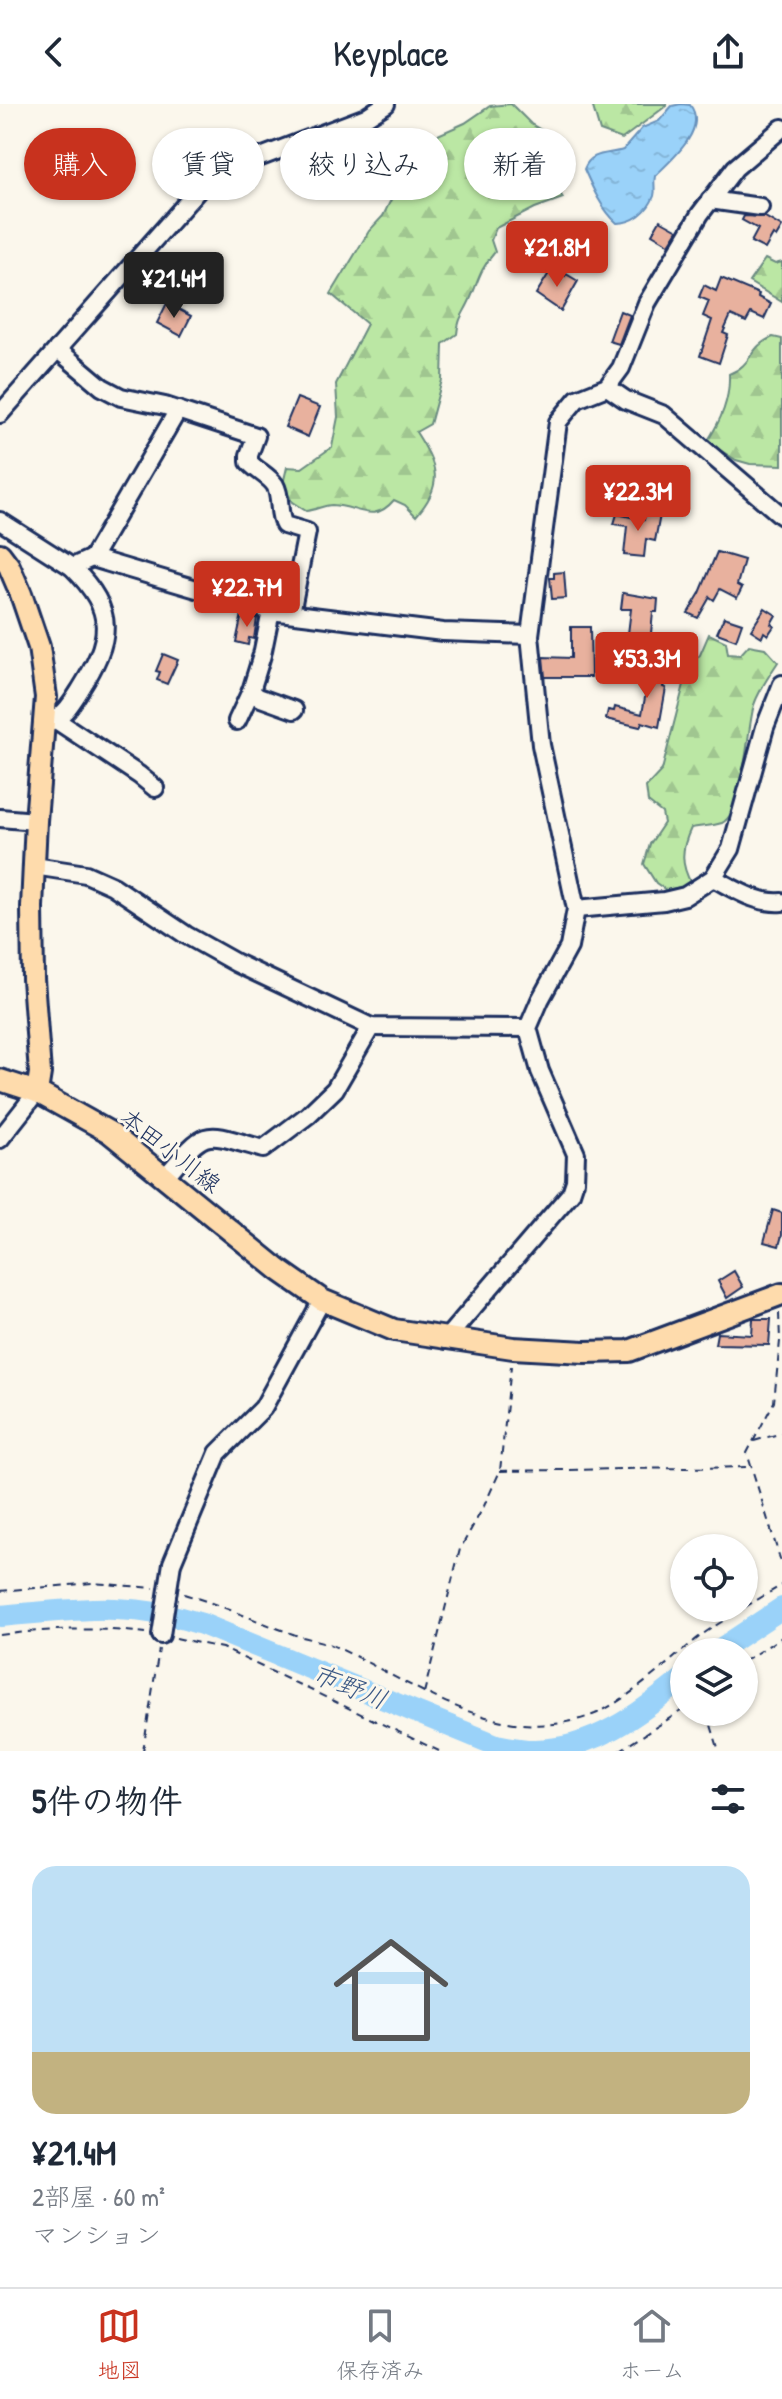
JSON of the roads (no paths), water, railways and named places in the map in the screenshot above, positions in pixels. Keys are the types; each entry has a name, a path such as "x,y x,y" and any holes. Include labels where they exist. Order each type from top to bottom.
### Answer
{"main road":[{"path":"0,554 21,594 39,647 50,722 36,821 34,866 33,979 40,1073 37,1092"},
{"name":"本田小川線","path":"0,1080 37,1092 109,1132 279,1270 322,1300 394,1330 513,1348 629,1351 780,1295"}],"street":[{"path":"0,414 200,188 216,174 366,117 386,104"},
{"path":"445,1340 571,1193 575,1181 576,1154 540,1071 528,1028 569,947 576,909 541,745 530,635 558,422 577,399 607,387 621,368 647,303 710,200 735,168 782,128"},
{"path":"710,200 760,207"},
{"path":"57,349 102,387 121,397 178,410 256,436 249,462 272,481 277,490 284,525 307,532 291,613"},
{"path":"607,387 626,400 664,415 782,516"},
{"path":"72,567 92,558 178,410"},
{"path":"0,521 72,567 90,585 100,603 105,625 97,663 69,706 50,722 139,775 155,788"},
{"path":"92,558 271,611 443,632 530,635"},
{"path":"237,721 251,691 271,611"},
{"path":"576,909 664,901 685,896 713,878 731,849 765,727 782,684"},
{"path":"251,691 258,697 294,710"},
{"path":"0,818 36,821"},
{"path":"34,866 86,874 113,886 186,935 236,963 371,1027 528,1028"},
{"path":"713,878 751,898 782,902"},
{"path":"165,1177 202,1137 215,1135 263,1149 308,1115 335,1089 371,1027"},
{"path":"0,1139 37,1092"},
{"path":"161,1635 172,1563 218,1453 263,1408 322,1300"}],"water":[{"path":"690,105 695,114 691,134 678,153 655,176 654,196 644,212 634,219 617,223 594,191 584,169 587,163 595,156 623,150 642,128 659,121 672,106"}],"waterway":[{"name":"市野川","path":"737,1638 782,1608"},
{"name":"市野川","path":"0,1616 125,1609 175,1617 202,1624 496,1745 524,1750 555,1749 596,1737 633,1716 670,1689"}]}
